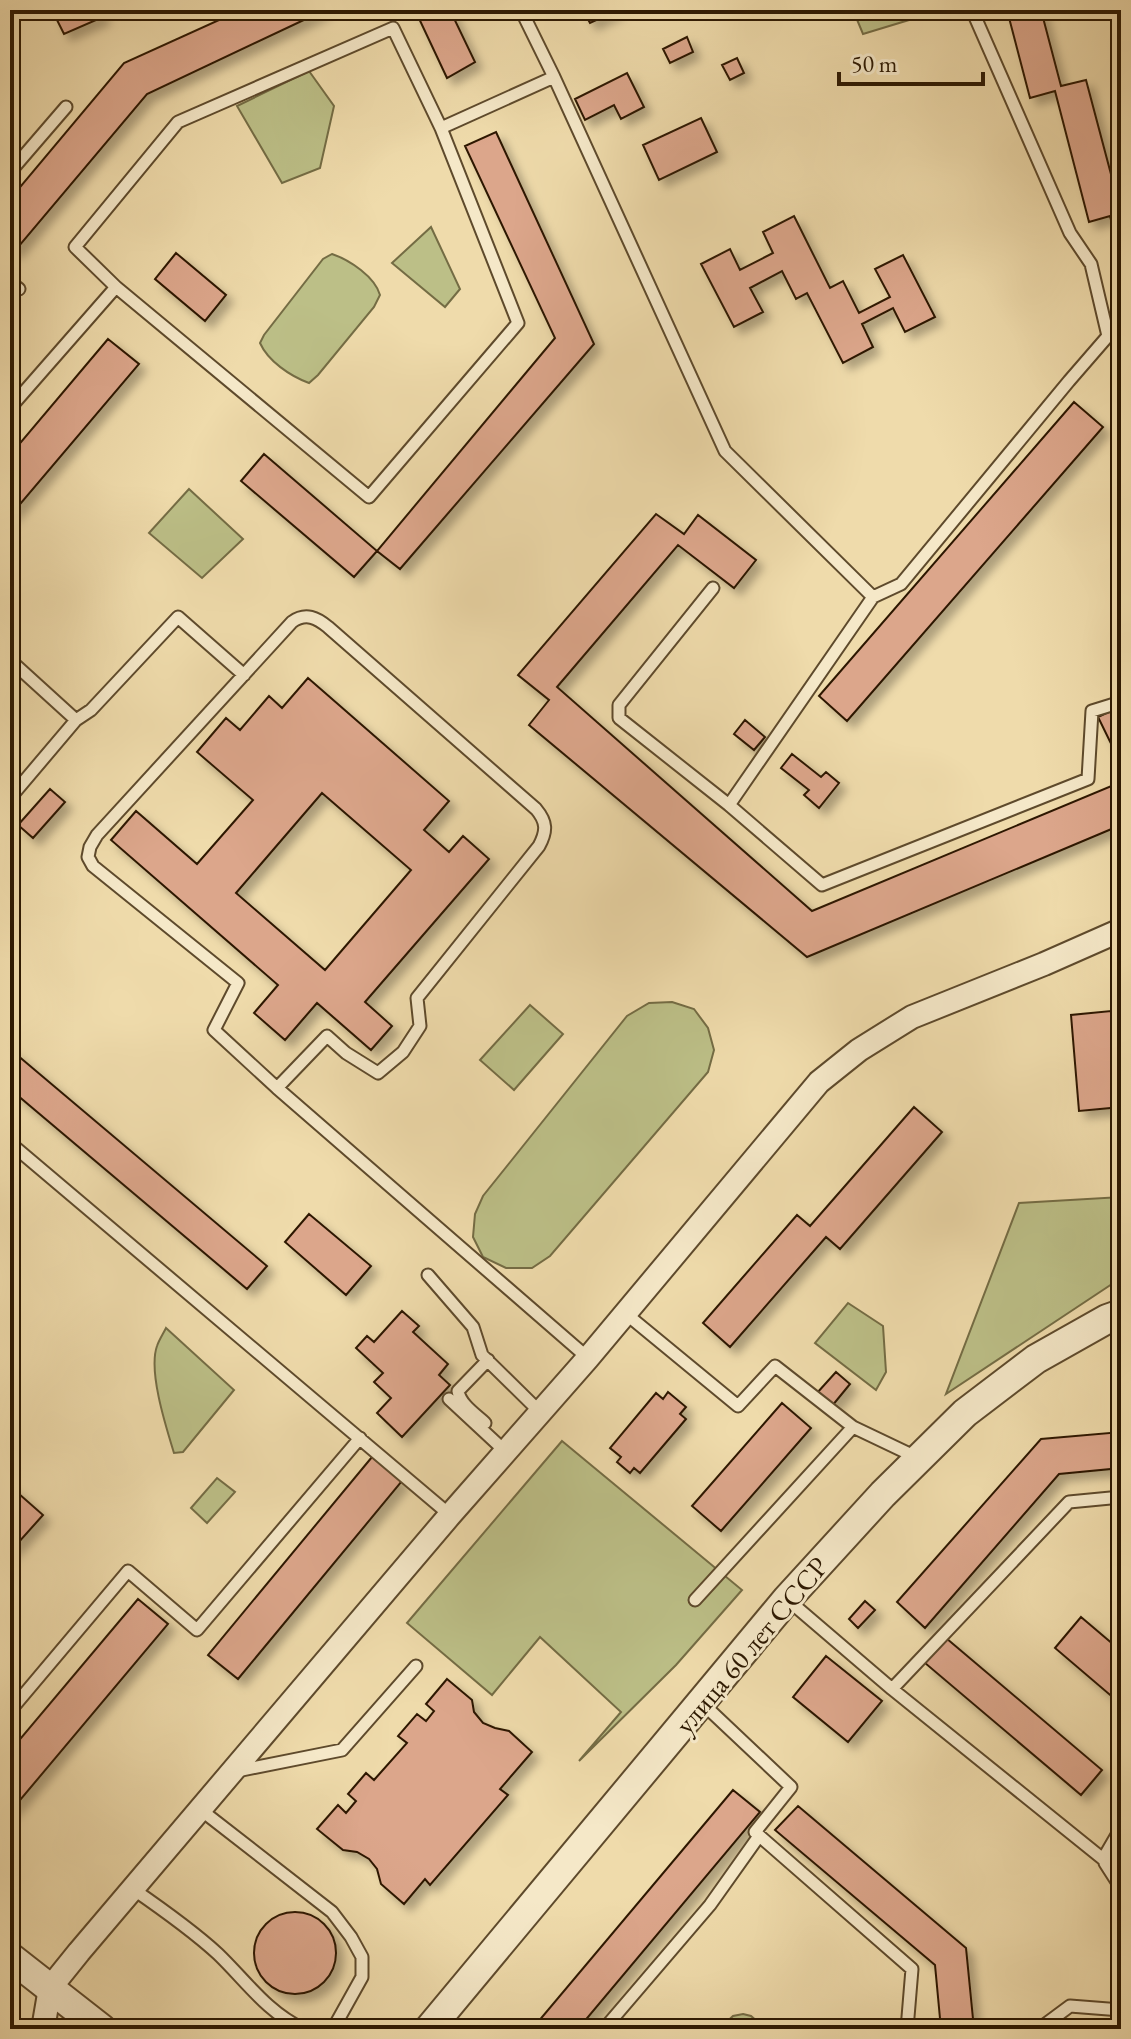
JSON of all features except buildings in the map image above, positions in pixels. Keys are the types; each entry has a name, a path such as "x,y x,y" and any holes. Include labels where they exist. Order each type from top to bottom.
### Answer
{"street":[{"path":"43,2029 50,1988 450,1515 588,1358 819,1082 859,1050 912,1017 1062,961 1121,930"},
{"name":"улица 60 лет СССР","path":"429,2029 787,1599 883,1494 965,1413 1036,1359 1121,1314"},
{"path":"10,1957 102,2029"}],"lane":[{"path":"521,10 725,451 873,597"},
{"path":"729,805 873,597 901,584 1108,336 1091,264 1070,233 972,10"},
{"path":"393,28 441,128 518,323 369,497 116,287 75,247 178,122 393,28"},
{"path":"441,128 554,77"},
{"path":"10,172 66,107"},
{"path":"10,408 116,287"},
{"path":"713,588 619,705 619,718 729,805 822,885 1088,779 1092,711 1121,702"},
{"path":"277,1088 327,1036 346,1053 378,1073 403,1052 420,1026 417,998 544,836 545,822 536,809 311,616 299,617 244,675 97,835 88,857 93,866 238,983 214,1030 277,1088 588,1358"},
{"path":"10,798 76,720 91,710 178,617 244,675"},
{"path":"10,660 76,720"},
{"path":"10,1143 450,1515"},
{"path":"428,1275 473,1327 482,1355 541,1413"},
{"path":"625,1313 738,1406 775,1366 853,1427 919,1458"},
{"path":"485,1423 458,1396 458,1391 488,1360"},
{"path":"449,1399 506,1452"},
{"path":"695,1600 853,1427"},
{"path":"10,1711 128,1571 197,1630 360,1438"},
{"path":"892,1689 1069,1502 1121,1497"},
{"path":"787,1599 892,1689 1121,1872"},
{"path":"234,1772 342,1750 416,1666"},
{"path":"701,1702 791,1787 755,1832 912,1969 907,2029"},
{"path":"201,1810 332,1912 351,1937 362,1957 362,1977 333,2029"},
{"path":"1103,1859 1121,1828"},
{"path":"604,2029 710,1905 759,1836"},
{"path":"1103,1859 1121,1888"},
{"path":"133,1889 177,1919 218,1954 270,2008 303,2029"},
{"path":"1039,2029 1070,2006 1121,2010"}],"green space":[{"path":"853,10 931,10 932,13 863,34"},
{"path":"309,71 334,106 320,168 282,183 237,106"},
{"path":"431,227 460,289 445,307 392,263"},
{"path":"332,254 361,270 380,295 374,307 309,383 280,367 260,343 323,259"},
{"path":"189,489 243,539 202,578 149,533"},
{"path":"672,1002 694,1009 708,1028 714,1050 708,1072 550,1256 532,1268 506,1268 483,1257 473,1237 475,1214 483,1196 627,1016 649,1003"},
{"path":"530,1005 563,1034 514,1090 480,1060"},
{"path":"1121,1197 1121,1278 946,1394 1019,1203"},
{"path":"848,1303 883,1326 886,1372 876,1390 815,1343"},
{"path":"166,1328 234,1390 183,1452 174,1453 159,1399 155,1370 157,1346"},
{"path":"562,1441 742,1590 676,1665 579,1761 621,1712 540,1637 492,1695 407,1623"},
{"path":"217,1478 235,1492 207,1523 191,1508"},
{"path":"733,2016 751,2016 766,2029 719,2029"}]}
